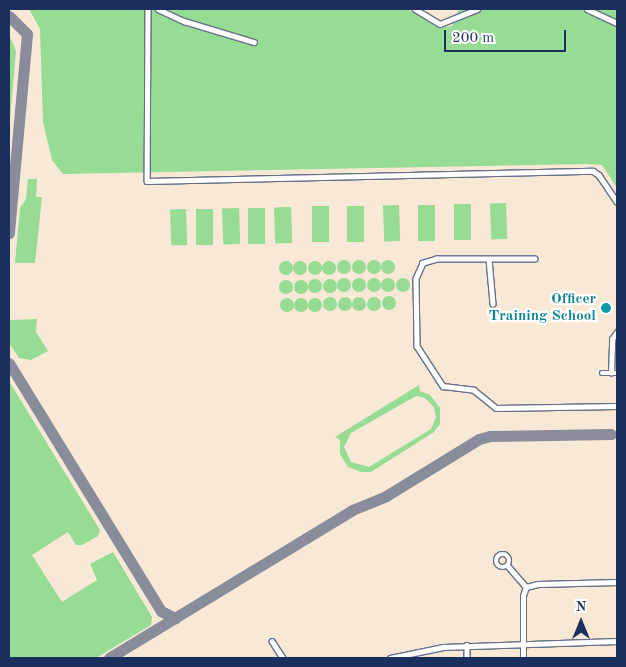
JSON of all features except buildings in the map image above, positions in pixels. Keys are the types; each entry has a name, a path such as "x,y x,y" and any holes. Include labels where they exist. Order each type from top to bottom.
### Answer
{"street":[{"path":"148,9 148,180 593,172 599,175 617,202"},
{"path":"158,9 177,18 254,42"},
{"path":"415,9 440,24 477,9"},
{"path":"587,9 617,23"},
{"path":"535,259 432,259 418,270 416,340 440,384 448,389 474,390 496,408 617,406"},
{"path":"489,259 494,304"},
{"path":"611,372 612,339 617,332"},
{"path":"602,373 617,373"},
{"path":"508,566 526,587"},
{"path":"526,587 538,584 617,582"},
{"path":"523,658 523,596 526,587"},
{"path":"272,640 283,658"},
{"path":"390,658 429,649 467,645 617,641"},
{"path":"467,645 468,658"}],"green space":[{"path":"29,9 407,9 439,28 452,26 459,9 617,9 617,188 602,165 588,164 63,174 52,160 43,122 40,29"},
{"path":"9,35 16,51 9,129"},
{"path":"28,179 37,179 36,197 42,197 35,263 15,263 20,208 26,199"},
{"path":"506,203 507,239 491,240 490,204"},
{"path":"454,204 471,204 471,240 454,240"},
{"path":"399,205 400,241 384,242 383,206"},
{"path":"418,205 435,205 435,241 418,241"},
{"path":"312,206 329,206 329,242 312,242"},
{"path":"347,206 364,206 364,242 347,242"},
{"path":"291,207 292,243 275,244 274,208"},
{"path":"239,208 240,244 223,245 222,209"},
{"path":"248,208 265,208 265,244 248,244"},
{"path":"186,209 187,245 171,246 170,210"},
{"path":"196,209 213,209 213,245 196,245"},
{"path":"344,260 349,262 351,267 349,272 344,274 339,272 337,267 339,262"},
{"path":"359,260 364,262 366,267 364,272 359,274 354,272 352,267 354,262"},
{"path":"374,260 379,262 381,267 379,272 374,274 369,272 367,267 369,262"},
{"path":"388,260 393,262 395,267 393,272 388,274 383,272 381,267 383,262"},
{"path":"286,261 291,263 293,268 291,273 286,275 281,273 279,268 281,263"},
{"path":"300,261 305,263 307,268 305,273 300,275 295,273 293,268 295,263"},
{"path":"315,261 320,263 322,268 320,273 315,275 310,273 308,268 310,263"},
{"path":"329,261 334,263 336,268 334,273 329,275 324,273 322,268 324,263"},
{"path":"344,278 349,280 351,285 349,290 344,292 339,290 337,285 339,280"},
{"path":"359,278 364,280 366,285 364,290 359,292 354,290 352,285 354,280"},
{"path":"374,278 379,280 381,285 379,290 374,292 369,290 367,285 369,280"},
{"path":"388,278 393,280 395,285 393,290 388,292 383,290 381,285 383,280"},
{"path":"403,278 408,280 410,285 408,290 403,292 398,290 396,285 398,280"},
{"path":"315,279 320,281 322,286 320,291 315,293 310,291 308,286 310,281"},
{"path":"330,279 335,281 337,286 335,291 330,293 325,291 323,286 325,281"},
{"path":"286,280 291,282 293,287 291,292 286,294 281,292 279,287 281,282"},
{"path":"301,280 306,282 308,287 306,292 301,294 296,292 294,287 296,282"},
{"path":"389,296 394,298 396,303 394,308 389,310 384,308 382,303 384,298"},
{"path":"330,297 335,299 337,304 335,309 330,311 325,309 323,304 325,299"},
{"path":"345,297 350,299 352,304 350,309 345,311 340,309 338,304 340,299"},
{"path":"359,297 364,299 366,304 364,309 359,311 354,309 352,304 354,299"},
{"path":"374,297 379,299 381,304 379,309 374,311 369,309 367,304 369,299"},
{"path":"287,298 292,300 294,305 292,310 287,312 282,310 280,305 282,300"},
{"path":"301,298 306,300 308,305 306,310 301,312 296,310 294,305 296,300"},
{"path":"315,298 320,300 322,305 320,310 315,312 310,310 308,305 310,300"},
{"path":"37,319 36,332 48,351 31,360 19,358 9,343 10,320"},
{"path":"9,381 100,530 98,536 82,545 76,545 68,532 32,555 62,602 97,580 90,564 113,552 152,617 151,625 96,658 9,658"},
{"path":"419,385 420,391 430,395 440,408 440,424 434,432 371,472 361,472 348,467 340,454 340,440 335,437","holes":["416,396 425,398 434,407 436,417 431,429 369,467 351,462 344,447 351,433"]}],"taxiway":[{"path":"9,16 27,34 9,233"},
{"path":"9,363 161,611 175,618"},
{"path":"109,658 352,510 386,496 479,439 490,436 611,434"}],"place":[{"name":"Officer Training School","path":"606,308"}]}
